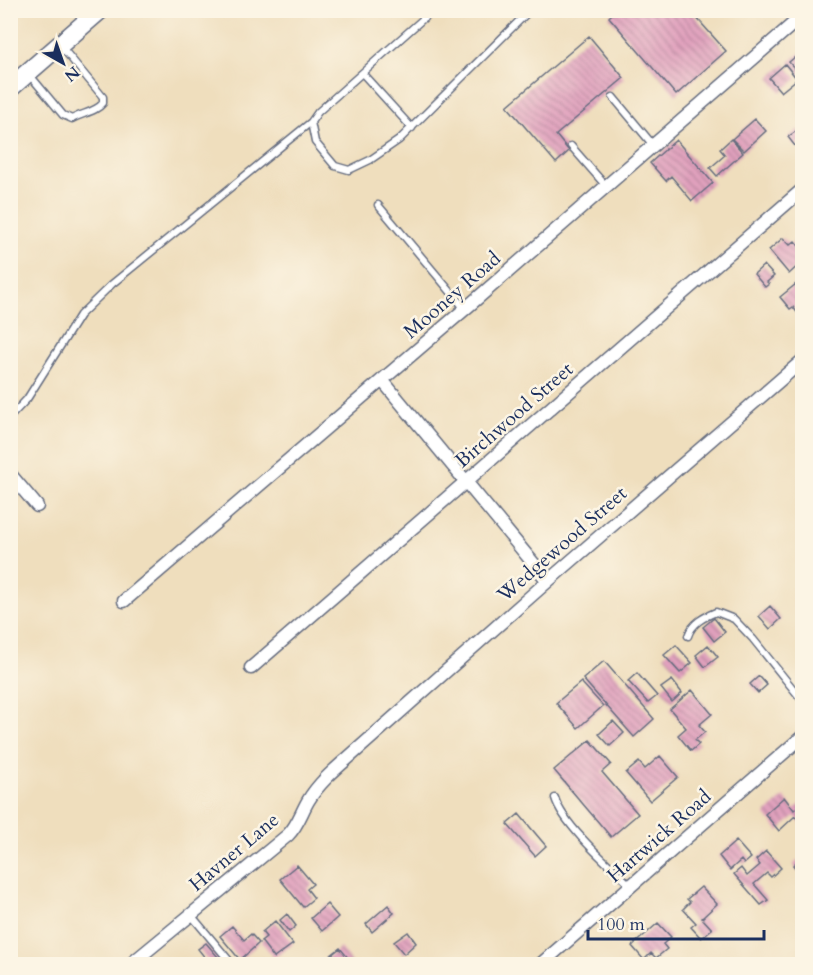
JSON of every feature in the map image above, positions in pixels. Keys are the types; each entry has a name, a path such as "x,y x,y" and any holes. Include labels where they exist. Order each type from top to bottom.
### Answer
{"main road":[{"path":"10,88 100,10"}],"street":[{"name":"Mooney Road","path":"124,601 802,16"},
{"name":"Birchwood Street","path":"251,668 802,190"},
{"name":"Wedgewood Street","path":"348,758 802,361"},
{"path":"382,380 548,581"},
{"path":"10,474 38,506"},
{"name":"Hartwick Road","path":"541,964 802,737"},
{"name":"Havner Lane","path":"131,964 288,835 296,826 320,783 348,758"}],"lane":[{"path":"10,417 27,399 80,315 112,284 311,122 318,112 433,10"},
{"path":"311,122 315,142 335,165 349,170 370,160 412,128 530,10"},
{"path":"28,73 68,118 72,119 99,108 103,103 103,97 60,45"},
{"path":"362,73 412,128"},
{"path":"613,98 653,145"},
{"path":"571,147 606,187"},
{"path":"378,205 465,309"},
{"path":"688,636 690,628 716,612 734,619 802,700"},
{"path":"555,798 558,808 580,835 631,886"},
{"path":"190,915 232,964"}],"building":[{"path":"616,10 699,10 694,15 726,51 676,95 609,17"},
{"path":"589,36 624,78 556,135 569,151 556,163 507,106"},
{"path":"800,53 802,56 802,77 789,62"},
{"path":"785,64 797,79 781,92 769,78"},
{"path":"755,119 766,131 744,151 732,139"},
{"path":"799,129 802,141 795,146 788,137"},
{"path":"731,139 743,153 717,176 710,168 725,155 720,149"},
{"path":"676,140 713,183 692,201 671,176 666,181 650,163"},
{"path":"783,238 790,245 795,241 802,250 802,262 789,274 769,250"},
{"path":"764,265 774,276 765,287 754,274"},
{"path":"796,284 802,292 802,319 793,307 790,309 780,297"},
{"path":"770,606 781,619 770,629 759,616"},
{"path":"714,618 725,632 714,641 703,627"},
{"path":"676,645 692,663 680,673 664,655"},
{"path":"708,645 718,657 705,667 696,655"},
{"path":"604,661 654,719 634,737 583,679"},
{"path":"637,673 657,696 648,703 628,681"},
{"path":"759,676 767,685 758,693 750,684"},
{"path":"672,680 682,693 672,702 661,688"},
{"path":"581,682 603,706 578,728 556,703"},
{"path":"692,690 712,714 699,725 705,732 695,740 699,744 691,751 678,735 686,728 670,709"},
{"path":"613,721 624,733 610,746 599,734"},
{"path":"590,740 611,764 602,772 638,814 611,837 554,770"},
{"path":"660,756 678,777 650,801 626,773 639,762 645,769"},
{"path":"784,797 794,810 802,803 802,825 795,816 779,831 765,814"},
{"path":"519,814 546,846 535,856 507,824"},
{"path":"736,841 751,858 744,864 741,860 730,870 719,856"},
{"path":"766,851 781,868 771,877 767,873 754,884 768,900 761,905 734,874 741,868 747,876 760,865 756,860"},
{"path":"802,857 802,876 793,865"},
{"path":"297,865 313,884 307,889 314,898 303,907 280,879"},
{"path":"701,887 717,904 702,918 712,929 701,938 691,927 696,923 683,909 690,902 687,899"},
{"path":"327,904 338,917 322,931 311,918"},
{"path":"388,905 394,913 372,932 366,924"},
{"path":"287,914 296,926 289,932 280,920"},
{"path":"275,921 293,944 274,958 261,941 266,937 262,932"},
{"path":"658,923 671,937 663,944 667,949 656,958 651,953 644,960 632,946"},
{"path":"232,926 244,940 251,934 259,943 240,960 220,936"},
{"path":"408,932 416,943 404,954 394,942"},
{"path":"206,943 224,964 210,964 198,949"},
{"path":"340,948 353,964 320,964"}]}
